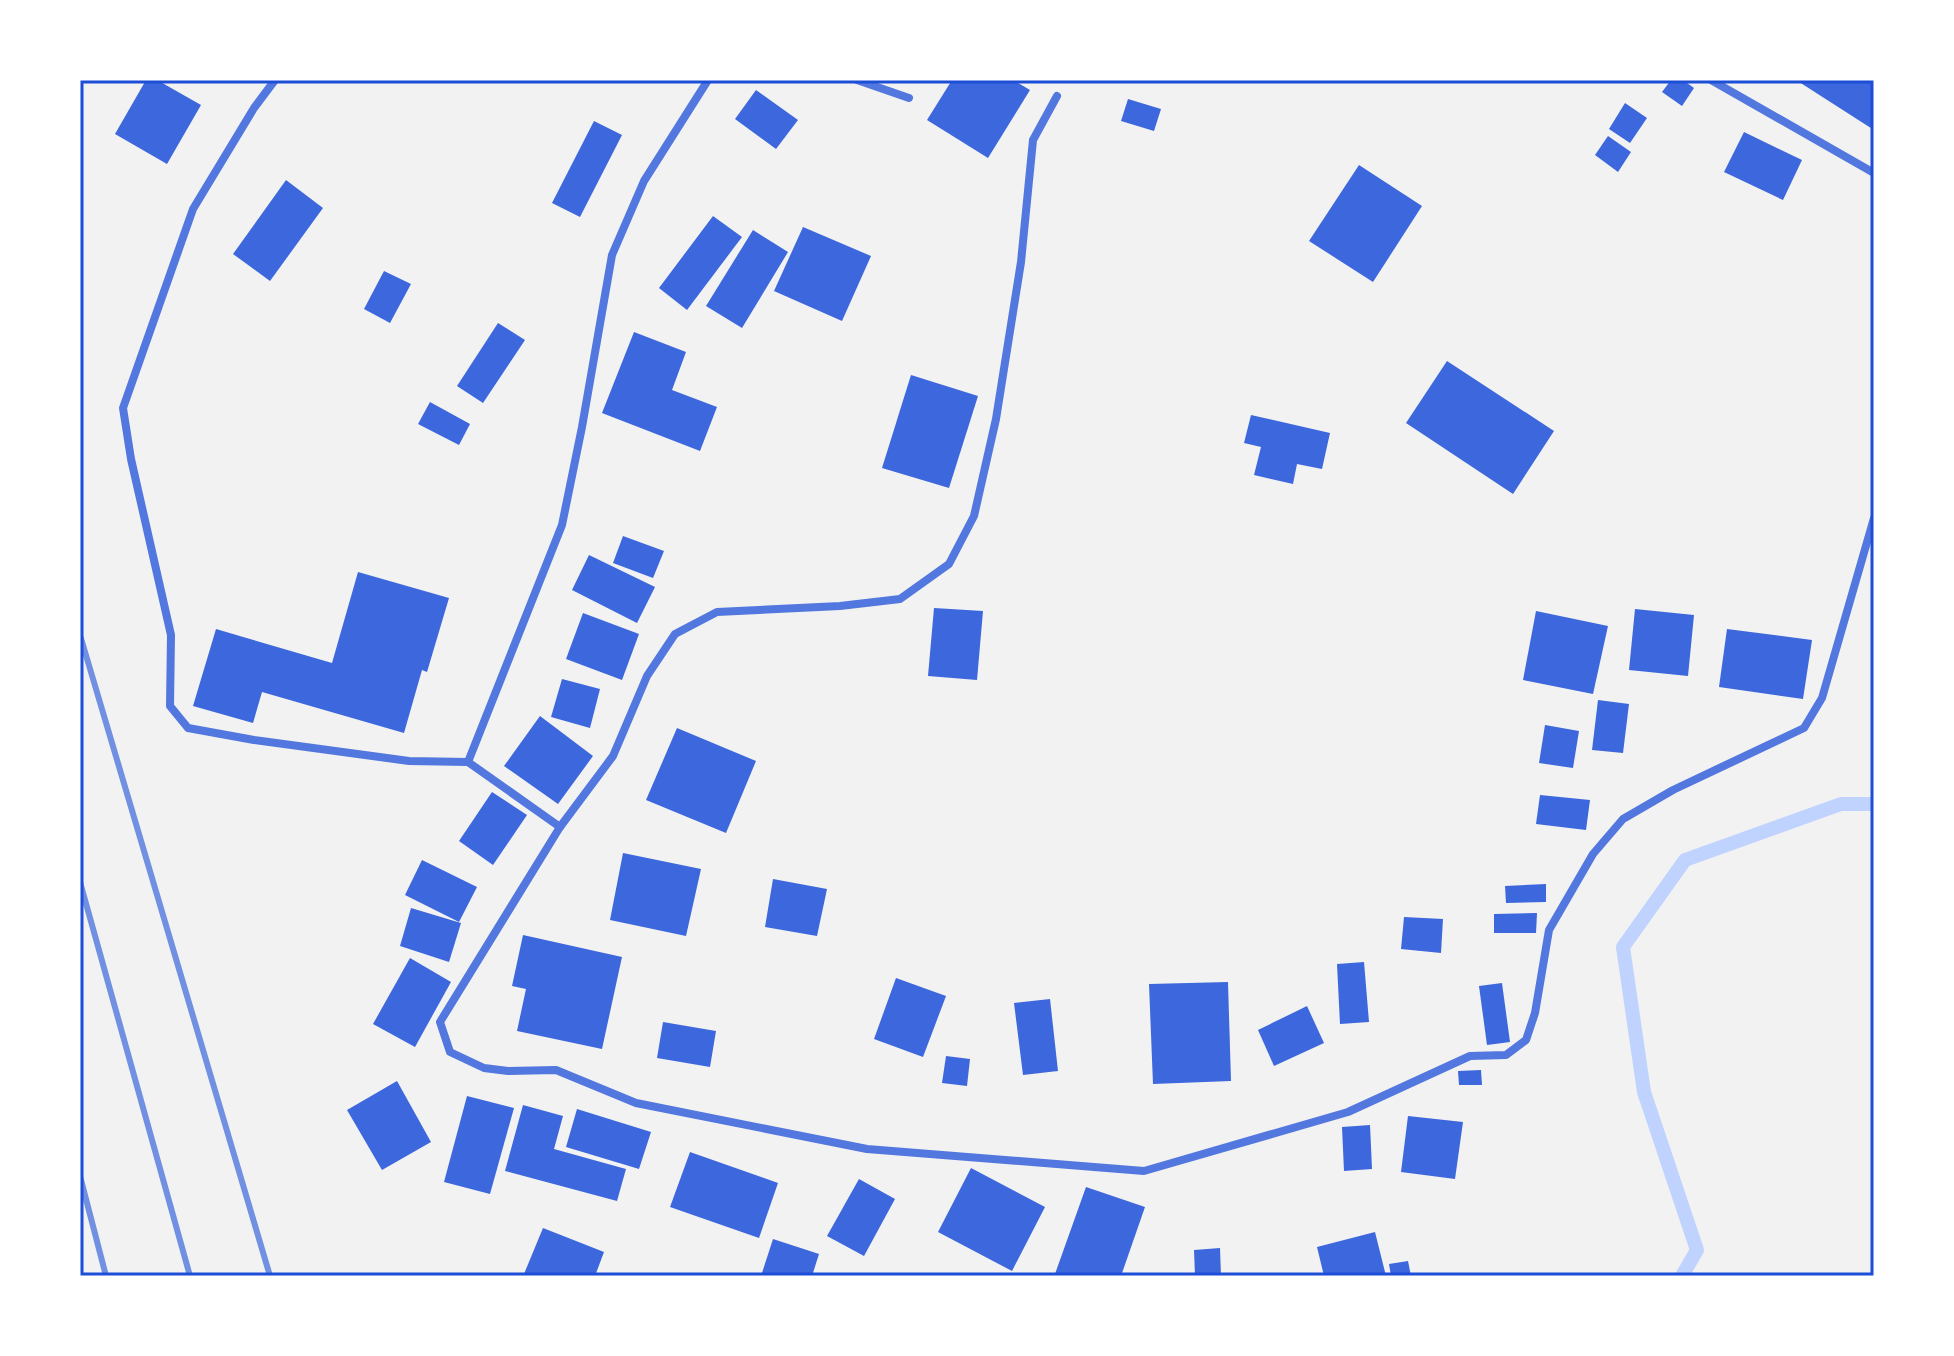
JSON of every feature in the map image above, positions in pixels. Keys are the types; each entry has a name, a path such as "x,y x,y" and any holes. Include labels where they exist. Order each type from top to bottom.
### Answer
{"street":[{"path":"275,80 254,108 193,209 123,408 131,459 171,635 170,706 188,728 409,761 468,762 560,827"},
{"path":"468,762 562,525 612,255 644,181 708,80"},
{"path":"857,80 909,98"},
{"path":"1711,80 1874,173"},
{"path":"1057,96 1033,140 1018,278 996,419 978,502 949,564 900,599 840,606 717,612 675,634 647,676 613,756 560,827 440,1022 450,1052 484,1068 556,1070 636,1103 867,1149 1144,1171 1348,1112 1470,1056 1506,1055 1526,1040 1535,1013 1549,930 1593,854 1623,819 1673,790 1804,728 1822,698 1874,518"}],"building":[{"path":"146,80 157,80 201,105 167,164 115,134"},
{"path":"952,80 1013,80 1030,90 988,158 927,120"},
{"path":"1671,80 1683,80 1694,88 1682,106 1662,92"},
{"path":"1796,80 1874,80 1874,130"},
{"path":"756,90 798,120 776,149 735,119"},
{"path":"1128,99 1161,109 1154,131 1121,121"},
{"path":"1625,103 1647,118 1630,143 1609,129"},
{"path":"594,121 622,135 580,217 552,203"},
{"path":"1744,132 1802,160 1783,200 1724,172"},
{"path":"1608,136 1631,152 1618,172 1595,155"},
{"path":"1359,165 1422,206 1373,282 1309,241"},
{"path":"286,180 323,208 270,281 233,254"},
{"path":"713,216 742,237 687,310 659,288"},
{"path":"803,227 871,256 842,321 774,291"},
{"path":"753,230 788,252 742,328 706,306"},
{"path":"384,271 411,284 390,323 364,309"},
{"path":"498,323 525,340 483,403 457,386"},
{"path":"634,332 686,352 672,390 717,407 700,451 602,413"},
{"path":"1447,361 1554,431 1513,494 1406,423"},
{"path":"911,375 978,396 949,488 882,468"},
{"path":"430,402 470,424 459,445 418,424"},
{"path":"1251,415 1330,433 1322,469 1297,464 1293,484 1254,475 1261,447 1244,443"},
{"path":"623,536 664,551 653,578 613,563"},
{"path":"589,555 655,587 637,623 572,590"},
{"path":"358,572 449,598 427,672 422,670 404,733 262,692 253,723 193,706 216,629 332,663"},
{"path":"934,608 983,611 977,680 928,676"},
{"path":"1635,609 1694,615 1688,676 1629,670"},
{"path":"1536,611 1608,626 1593,694 1523,680"},
{"path":"583,613 639,634 622,680 566,659"},
{"path":"1727,629 1812,640 1803,699 1719,687"},
{"path":"562,679 600,689 590,728 551,717"},
{"path":"1598,700 1629,704 1623,753 1592,750"},
{"path":"540,716 593,756 558,804 504,766"},
{"path":"1545,725 1579,731 1573,768 1539,763"},
{"path":"677,728 756,761 726,833 646,800"},
{"path":"492,792 527,815 493,865 459,841"},
{"path":"1540,795 1590,800 1586,830 1536,824"},
{"path":"623,853 701,869 686,936 610,920"},
{"path":"422,860 477,887 459,922 405,895"},
{"path":"773,879 827,889 817,936 765,927"},
{"path":"1546,884 1546,902 1506,903 1505,886"},
{"path":"411,908 461,923 449,962 400,946"},
{"path":"1537,913 1536,933 1494,933 1494,914"},
{"path":"1404,917 1443,919 1441,953 1401,949"},
{"path":"523,935 622,957 602,1049 517,1031 526,989 512,986"},
{"path":"410,958 451,982 415,1047 373,1024"},
{"path":"1364,962 1369,1022 1340,1024 1337,964"},
{"path":"896,978 946,996 923,1057 874,1039"},
{"path":"1228,982 1231,1081 1153,1084 1149,984"},
{"path":"1502,983 1510,1042 1487,1045 1479,986"},
{"path":"1050,999 1058,1071 1023,1075 1014,1003"},
{"path":"1307,1006 1324,1043 1274,1066 1258,1030"},
{"path":"663,1022 716,1031 710,1067 657,1058"},
{"path":"946,1056 970,1059 967,1086 942,1083"},
{"path":"1481,1070 1482,1085 1459,1085 1458,1071"},
{"path":"397,1081 431,1142 382,1170 347,1110"},
{"path":"467,1096 514,1108 490,1194 444,1182"},
{"path":"523,1105 563,1116 554,1149 626,1169 617,1201 505,1171"},
{"path":"577,1109 651,1132 639,1169 566,1147"},
{"path":"1408,1116 1463,1122 1455,1179 1401,1172"},
{"path":"1370,1125 1372,1169 1344,1171 1342,1127"},
{"path":"690,1152 778,1183 759,1238 670,1207"},
{"path":"971,1168 1045,1207 1012,1271 938,1232"},
{"path":"859,1179 895,1199 864,1256 827,1236"},
{"path":"1086,1187 1145,1207 1121,1276 1055,1274"},
{"path":"543,1228 604,1252 595,1276 524,1274"},
{"path":"1375,1232 1386,1276 1324,1276 1317,1247"},
{"path":"773,1239 819,1254 812,1276 761,1276"},
{"path":"1220,1248 1221,1276 1195,1276 1194,1250"},
{"path":"1408,1261 1411,1276 1391,1276 1389,1264"}],"waterway":[{"path":"1682,1276 1697,1250 1644,1092 1623,947 1685,860 1841,804 1874,804"}],"railway":[{"path":"80,635 270,1276"},
{"path":"80,882 190,1276"},
{"path":"80,1176 106,1276"}]}
